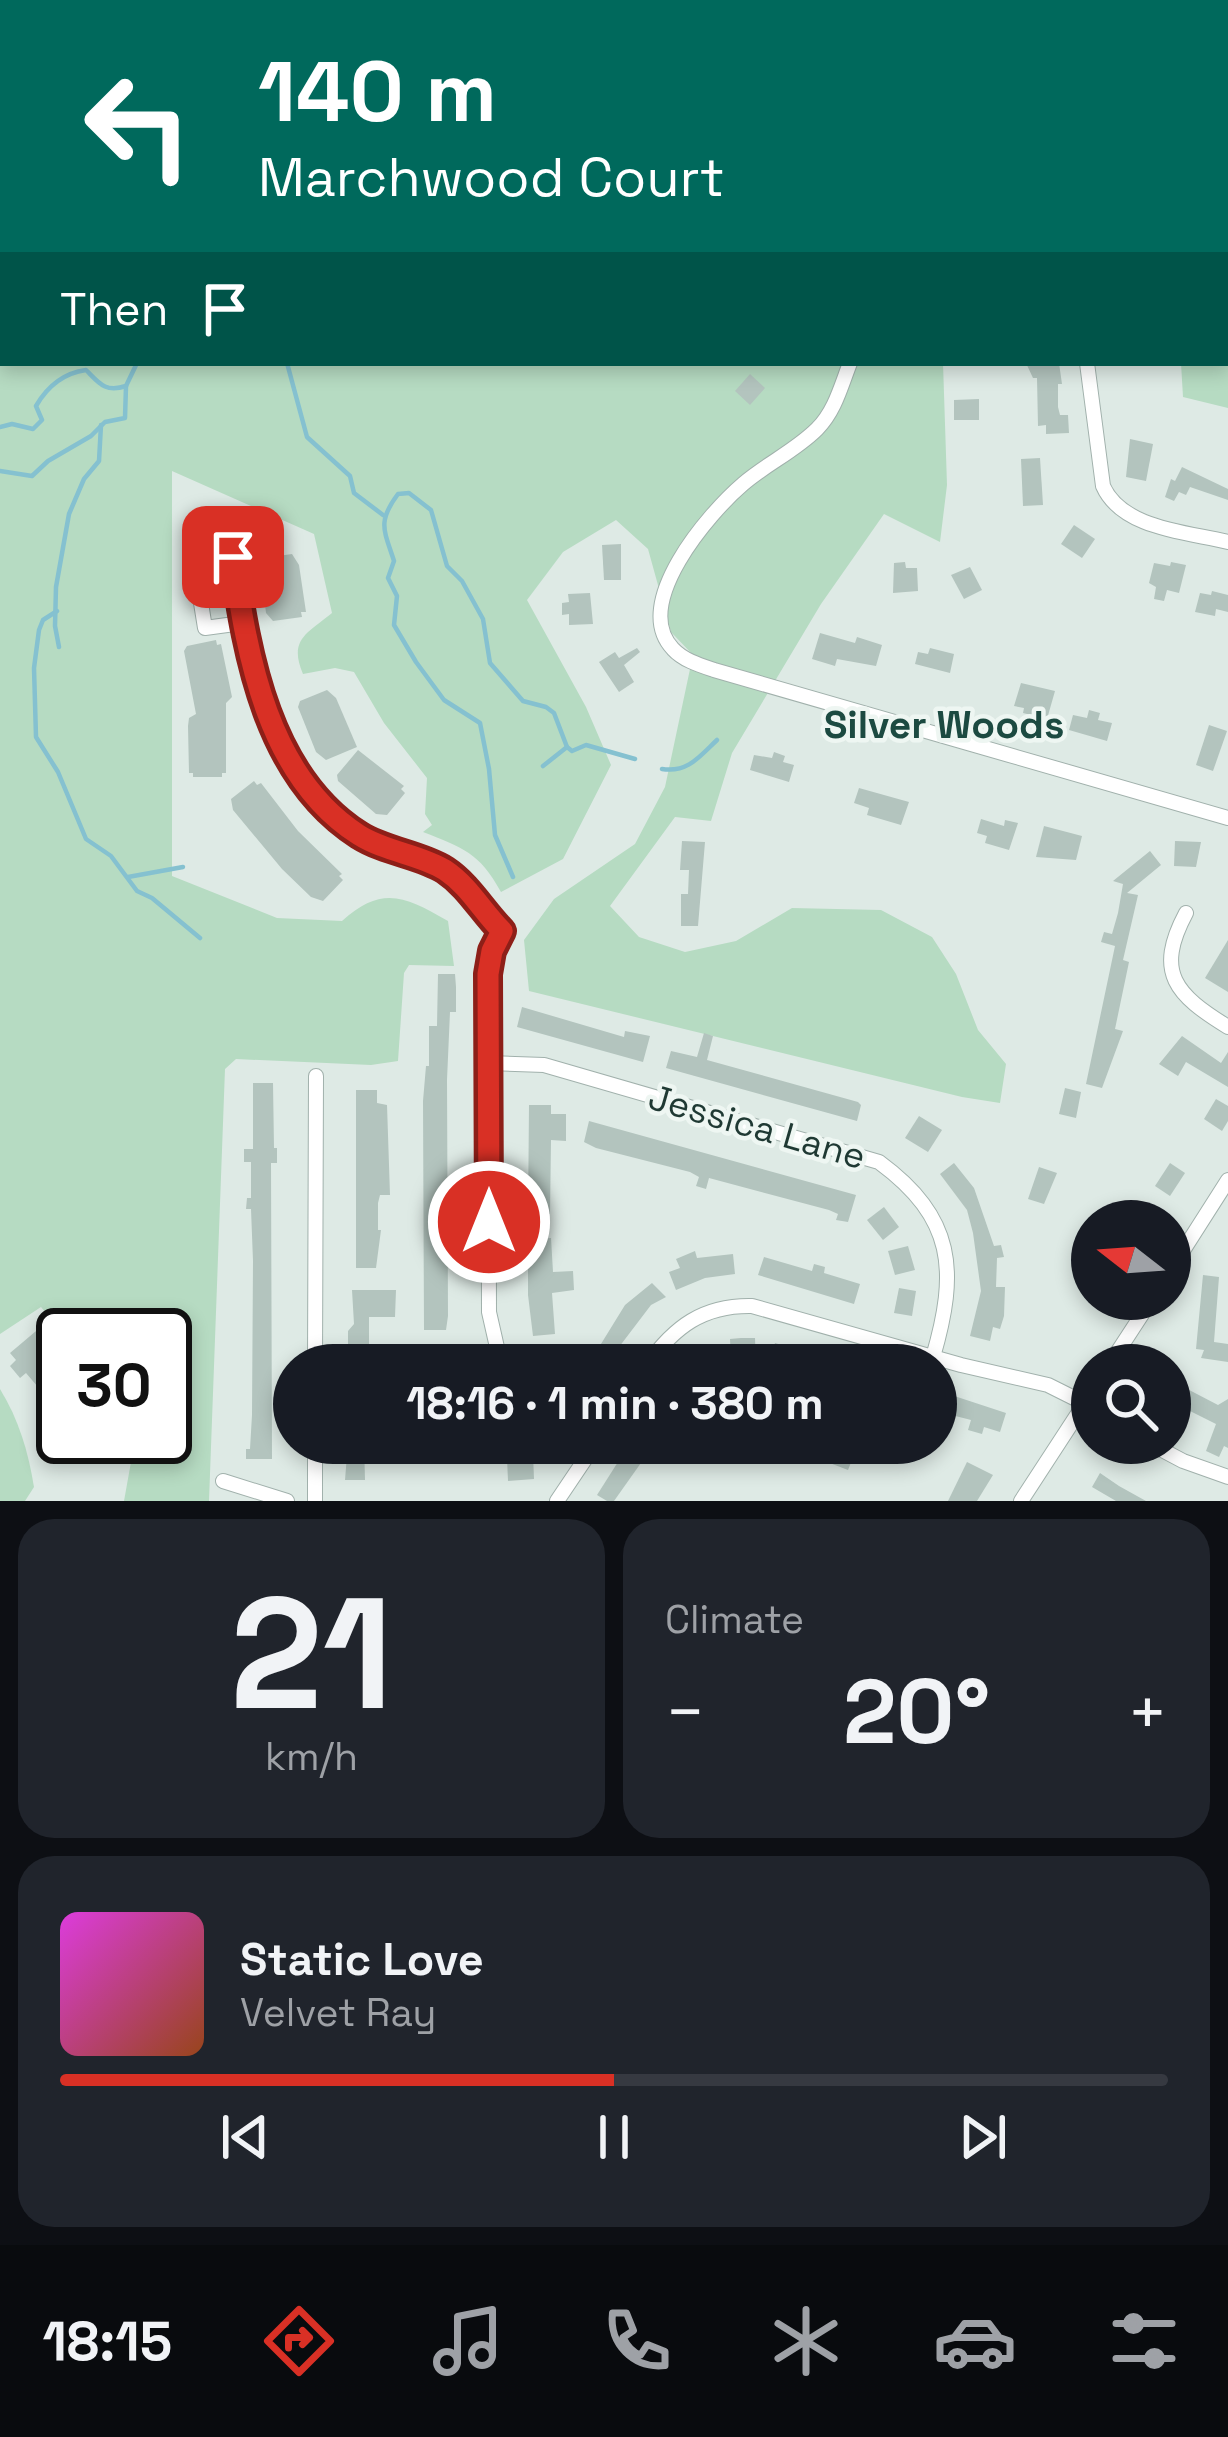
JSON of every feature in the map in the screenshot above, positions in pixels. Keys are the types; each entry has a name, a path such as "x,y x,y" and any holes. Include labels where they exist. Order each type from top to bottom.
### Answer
{"street":[{"path":"849,366 822,424 741,485 689,543 662,606 662,627 671,648 714,670 1228,818"},
{"path":"1088,366 1102,486 1112,502 1146,521 1228,542"},
{"path":"242,623 206,628 197,578 204,564 233,557 242,623 279,742 311,795 363,837 448,872 502,931 489,962 489,1312 496,1344"},
{"path":"1186,913 1170,950 1173,976 1186,1000 1228,1028"},
{"name":"Jessica Lane","path":"489,1063 544,1065 879,1162 921,1199 944,1245 950,1284 936,1344"},
{"path":"315,1344 316,1076"},
{"path":"1191,1238 1228,1180"},
{"path":"665,1344 681,1326 704,1313 734,1306 770,1309 889,1344"},
{"path":"957,1363 1071,1393"},
{"path":"1021,1501 1071,1428"},
{"path":"315,1464 315,1501"},
{"path":"557,1501 581,1464"},
{"path":"1191,1464 1228,1477"},
{"path":"223,1481 287,1501"}],"green space":[{"path":"0,366 943,366 947,485 940,542 884,514 821,604 732,753 711,821 675,817 610,906 639,937 685,952 736,941 792,908 881,910 932,937 956,974 978,1030 1006,1064 1000,1103 529,991 524,940 554,899 635,844 665,787 693,655 671,632 648,549 616,520 563,552 527,600 586,707 611,765 563,859 501,892 469,853 423,832 432,825 425,814 427,778 384,723 354,672 335,668 303,674 299,645 332,613 314,534 172,471 172,876 277,918 342,921 369,902 382,899 419,905 448,921 454,966 409,965 404,973 398,1061 371,1065 236,1059 225,1069 209,1501 124,1501 131,1464 192,1464 192,1308 36,1310 0,1334"},
{"path":"1181,366 1228,366 1228,408 1183,397"},
{"path":"0,1389 18,1424 29,1461 34,1487 25,1501 0,1501"}],"building":[{"path":"1027,366 1059,366 1058,407 1060,415 1068,415 1069,433 1046,434 1046,425 1038,426 1037,378"},
{"path":"750,374 765,388 750,405 735,391"},
{"path":"979,399 979,420 954,420 954,400"},
{"path":"1130,439 1153,444 1146,481 1126,477"},
{"path":"1040,458 1043,505 1023,506 1021,459"},
{"path":"1182,467 1228,489 1228,500 1190,487 1174,501 1165,497 1171,479 1175,481"},
{"path":"1074,525 1095,539 1082,558 1061,544"},
{"path":"621,544 621,580 604,580 602,545"},
{"path":"292,554 299,565 306,612 301,612 302,617 273,621 266,613 260,564 264,558"},
{"path":"905,562 906,568 917,568 918,591 893,593 894,563"},
{"path":"1171,562 1186,565 1179,593 1167,590 1164,601 1154,599 1156,587 1149,583 1154,563 1170,566"},
{"path":"970,567 982,590 964,599 951,575"},
{"path":"1212,591 1228,595 1228,612 1216,609 1215,616 1195,612 1200,593 1211,595"},
{"path":"590,593 593,624 569,625 569,614 562,615 562,603 569,602 568,594"},
{"path":"820,633 882,645 876,666 837,659 835,666 812,659"},
{"path":"216,640 221,644 232,697 226,703 226,773 193,777 188,726 189,718 196,714 184,651 187,646"},
{"path":"637,648 640,652 624,665 634,682 619,692 599,662 615,652 619,658"},
{"path":"930,648 954,654 950,673 915,664 918,652 928,654"},
{"path":"1021,683 1055,691 1047,719 1014,706"},
{"path":"327,690 336,698 357,747 326,760 316,752 298,707 300,701"},
{"path":"1089,710 1100,713 1098,720 1112,723 1107,741 1069,730 1073,715 1087,718"},
{"path":"1209,725 1227,731 1213,771 1196,765"},
{"path":"358,750 404,786 405,793 387,815 376,814 338,781 337,775"},
{"path":"774,752 794,765 789,782 750,770 754,755 772,758"},
{"path":"254,781 261,783 298,831 342,874 343,880 323,901 311,897 282,869 233,810 231,799"},
{"path":"859,788 909,802 901,825 867,815 869,808 854,803"},
{"path":"981,819 1004,826 1005,820 1018,823 1009,850 985,843 987,836 977,833"},
{"path":"1044,826 1082,836 1076,860 1036,857"},
{"path":"682,841 705,842 698,926 681,926 681,894 688,894 689,870 680,870"},
{"path":"1175,841 1201,842 1196,867 1174,866"},
{"path":"1150,851 1161,865 1127,893 1138,895 1123,960 1129,962 1115,1029 1123,1031 1102,1088 1086,1084 1115,946 1101,942 1104,932 1112,934 1118,913 1123,884 1113,881"},
{"path":"1228,940 1228,992 1205,978"},
{"path":"438,974 455,974 456,987 447,1080 448,1316 446,1330 424,1330 423,1101 429,1026 437,1026"},
{"path":"522,1007 624,1037 625,1031 650,1036 643,1062 517,1027"},
{"path":"704,1033 713,1036 707,1060 858,1102 857,1121 666,1068 671,1051 697,1057"},
{"path":"1182,1036 1221,1063 1228,1052 1228,1087 1186,1062 1178,1076 1159,1064"},
{"path":"253,1083 273,1083 277,1148 277,1163 271,1163 272,1459 246,1459 252,1415 253,1261 251,1209 246,1209 247,1198 251,1198 251,1162 244,1162 244,1149 253,1149"},
{"path":"1065,1088 1081,1092 1076,1118 1059,1114"},
{"path":"356,1090 377,1090 377,1103 387,1105 390,1195 380,1195 378,1203 381,1230 376,1268 356,1268"},
{"path":"1216,1099 1228,1106 1222,1131 1204,1119"},
{"path":"529,1105 551,1105 551,1114 566,1114 566,1141 551,1140 550,1214 528,1215"},
{"path":"919,1116 942,1130 928,1152 905,1138"},
{"path":"589,1121 856,1195 848,1222 836,1220 838,1214 829,1210 709,1178 706,1189 696,1186 699,1177 690,1172 596,1148 584,1142"},
{"path":"954,1163 974,1188 994,1246 1001,1245 1004,1257 997,1258 996,1287 1005,1287 1004,1316 1000,1329 993,1327 990,1341 970,1336 981,1291 967,1210 940,1174"},
{"path":"1170,1163 1185,1173 1170,1196 1155,1186"},
{"path":"1039,1167 1057,1173 1044,1204 1028,1199"},
{"path":"884,1207 899,1227 883,1240 867,1220"},
{"path":"551,1238 553,1272 573,1271 574,1290 552,1293 555,1334 533,1336 528,1240"},
{"path":"908,1246 915,1270 895,1275 888,1251"},
{"path":"695,1251 697,1258 733,1254 735,1274 705,1278 676,1290 669,1272 680,1268 676,1259"},
{"path":"764,1257 812,1271 814,1264 825,1267 824,1273 860,1284 854,1304 758,1275"},
{"path":"1203,1275 1219,1277 1214,1342 1228,1344 1228,1362 1201,1358 1204,1350 1196,1349"},
{"path":"652,1283 666,1297 651,1305 621,1344 601,1344 625,1305"},
{"path":"899,1288 916,1291 912,1316 894,1313"},
{"path":"352,1290 396,1290 395,1317 369,1317 369,1344 348,1344 348,1331 354,1324"},
{"path":"36,1331 36,1385 26,1373 20,1378 10,1366 16,1360 10,1353"},
{"path":"755,1338 755,1344 730,1344 730,1339"},
{"path":"1191,1391 1218,1405 1228,1399 1228,1448 1224,1446 1219,1457 1206,1451 1216,1424 1191,1412"},
{"path":"957,1397 1006,1413 1000,1432 984,1427 982,1434 968,1430 971,1420 957,1416"},
{"path":"967,1462 993,1475 977,1501 948,1501"},
{"path":"346,1464 365,1464 365,1480 345,1480"},
{"path":"507,1464 533,1464 534,1479 508,1481"},
{"path":"617,1464 640,1464 614,1501 597,1495"},
{"path":"1100,1473 1146,1501 1116,1501 1092,1487"}],"waterway":[{"path":"0,471 32,476 105,422 125,418 126,386 136,366"},
{"path":"288,366 307,437 350,476 354,493 383,515"},
{"path":"0,427 12,424 33,429 42,420 36,406 45,393 78,372 86,370 108,387 126,386"},
{"path":"59,647 56,587 69,514 84,479 99,461 101,425"},
{"path":"513,877 495,835 480,723 444,700 394,625 397,596 388,578 394,561 384,526 398,494 409,493 431,510 447,566 462,581 483,619 490,663 523,701 554,713 567,747"},
{"path":"57,611 43,620 39,630 34,668 36,737 58,772 86,839 111,856 137,891 200,938"},
{"path":"662,769 686,766 717,740"},
{"path":"543,766 567,747 572,751 586,745 635,759"},
{"path":"128,877 183,867"}],"district":[{"name":"Silver Woods","path":"944,724"}],"route":[{"path":"233,557 242,623 279,742 294,772 336,819 363,837 448,872 502,931 488,974 489,1222"}]}
